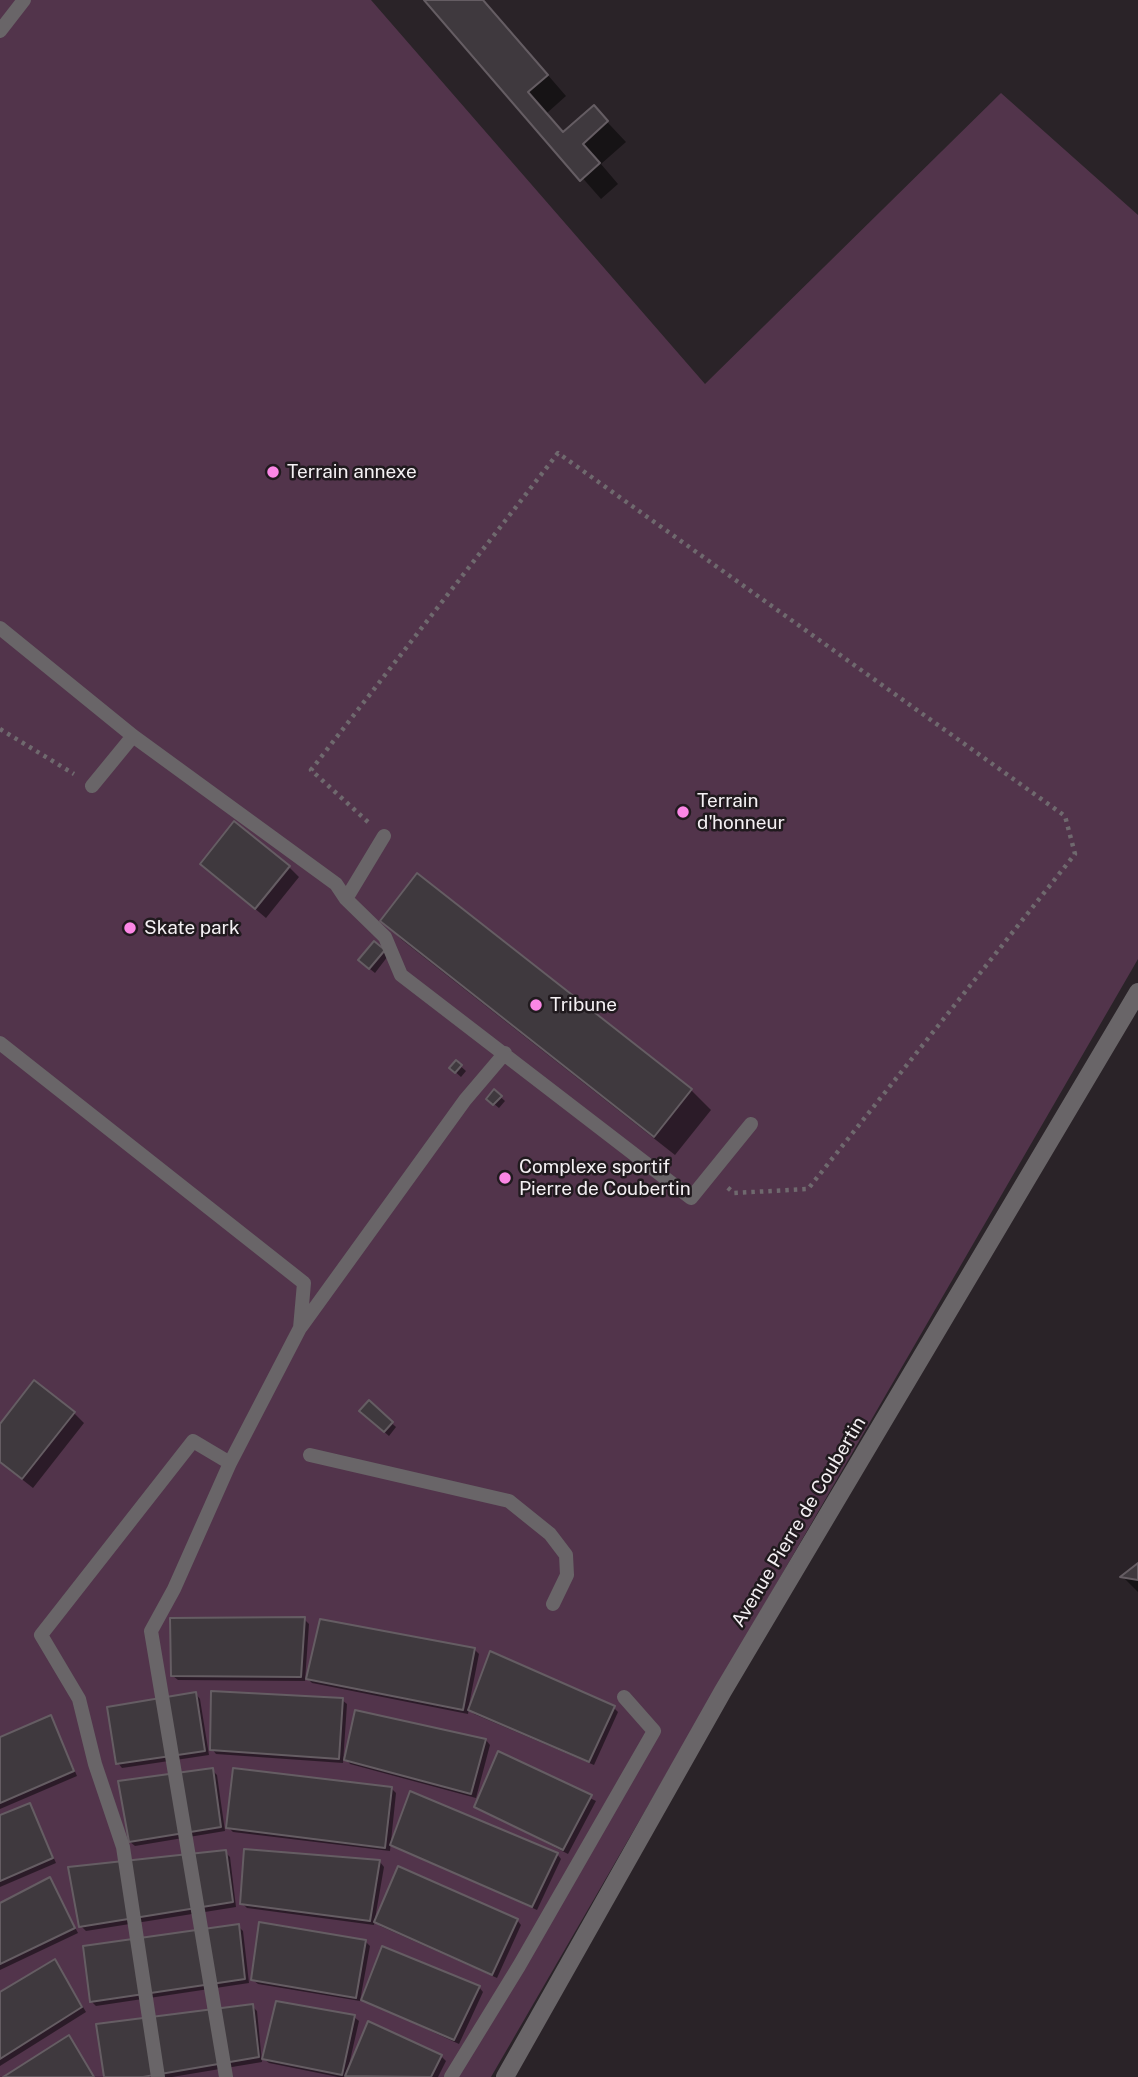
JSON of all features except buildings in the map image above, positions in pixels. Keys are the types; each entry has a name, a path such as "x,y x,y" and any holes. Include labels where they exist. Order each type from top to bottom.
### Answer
{"street":[{"name":"Avenue Pierre de Coubertin","path":"505,2077 723,1691 1138,992"}],"lane":[{"path":"0,31 24,0"},
{"path":"0,628 133,736 336,884 346,899 385,937 401,975 691,1198 751,1124"},
{"path":"92,786 133,736"},
{"path":"346,899 384,836"},
{"path":"0,1043 304,1283 300,1328"},
{"path":"226,2077 151,1631 174,1589 230,1463 300,1328 465,1100 505,1053"},
{"path":"158,2077 122,1847 94,1764 79,1699 41,1635 193,1441 230,1463"},
{"path":"310,1455 509,1501 550,1534 566,1555 567,1576 553,1604"},
{"path":"451,2077 519,1966 654,1731 624,1697"}],"path":[{"path":"384,836 311,770 558,453 1065,816 1075,854 808,1189 734,1193 712,1173"},
{"path":"0,729 92,786"}],"shaded area":[{"name":"Complexe sportif Pierre de Coubertin","path":"0,0 371,0 705,384 1001,93 1138,215 1138,959 491,2077 0,2077"}],"place":[{"name":"Terrain annexe","path":"273,472"},
{"name":"Terrain d'honneur","path":"683,812"},
{"name":"Skate park","path":"130,928"},
{"name":"Tribune","path":"536,1005"},
{"name":"Complexe sportif Pierre de Coubertin","path":"505,1178"}]}
